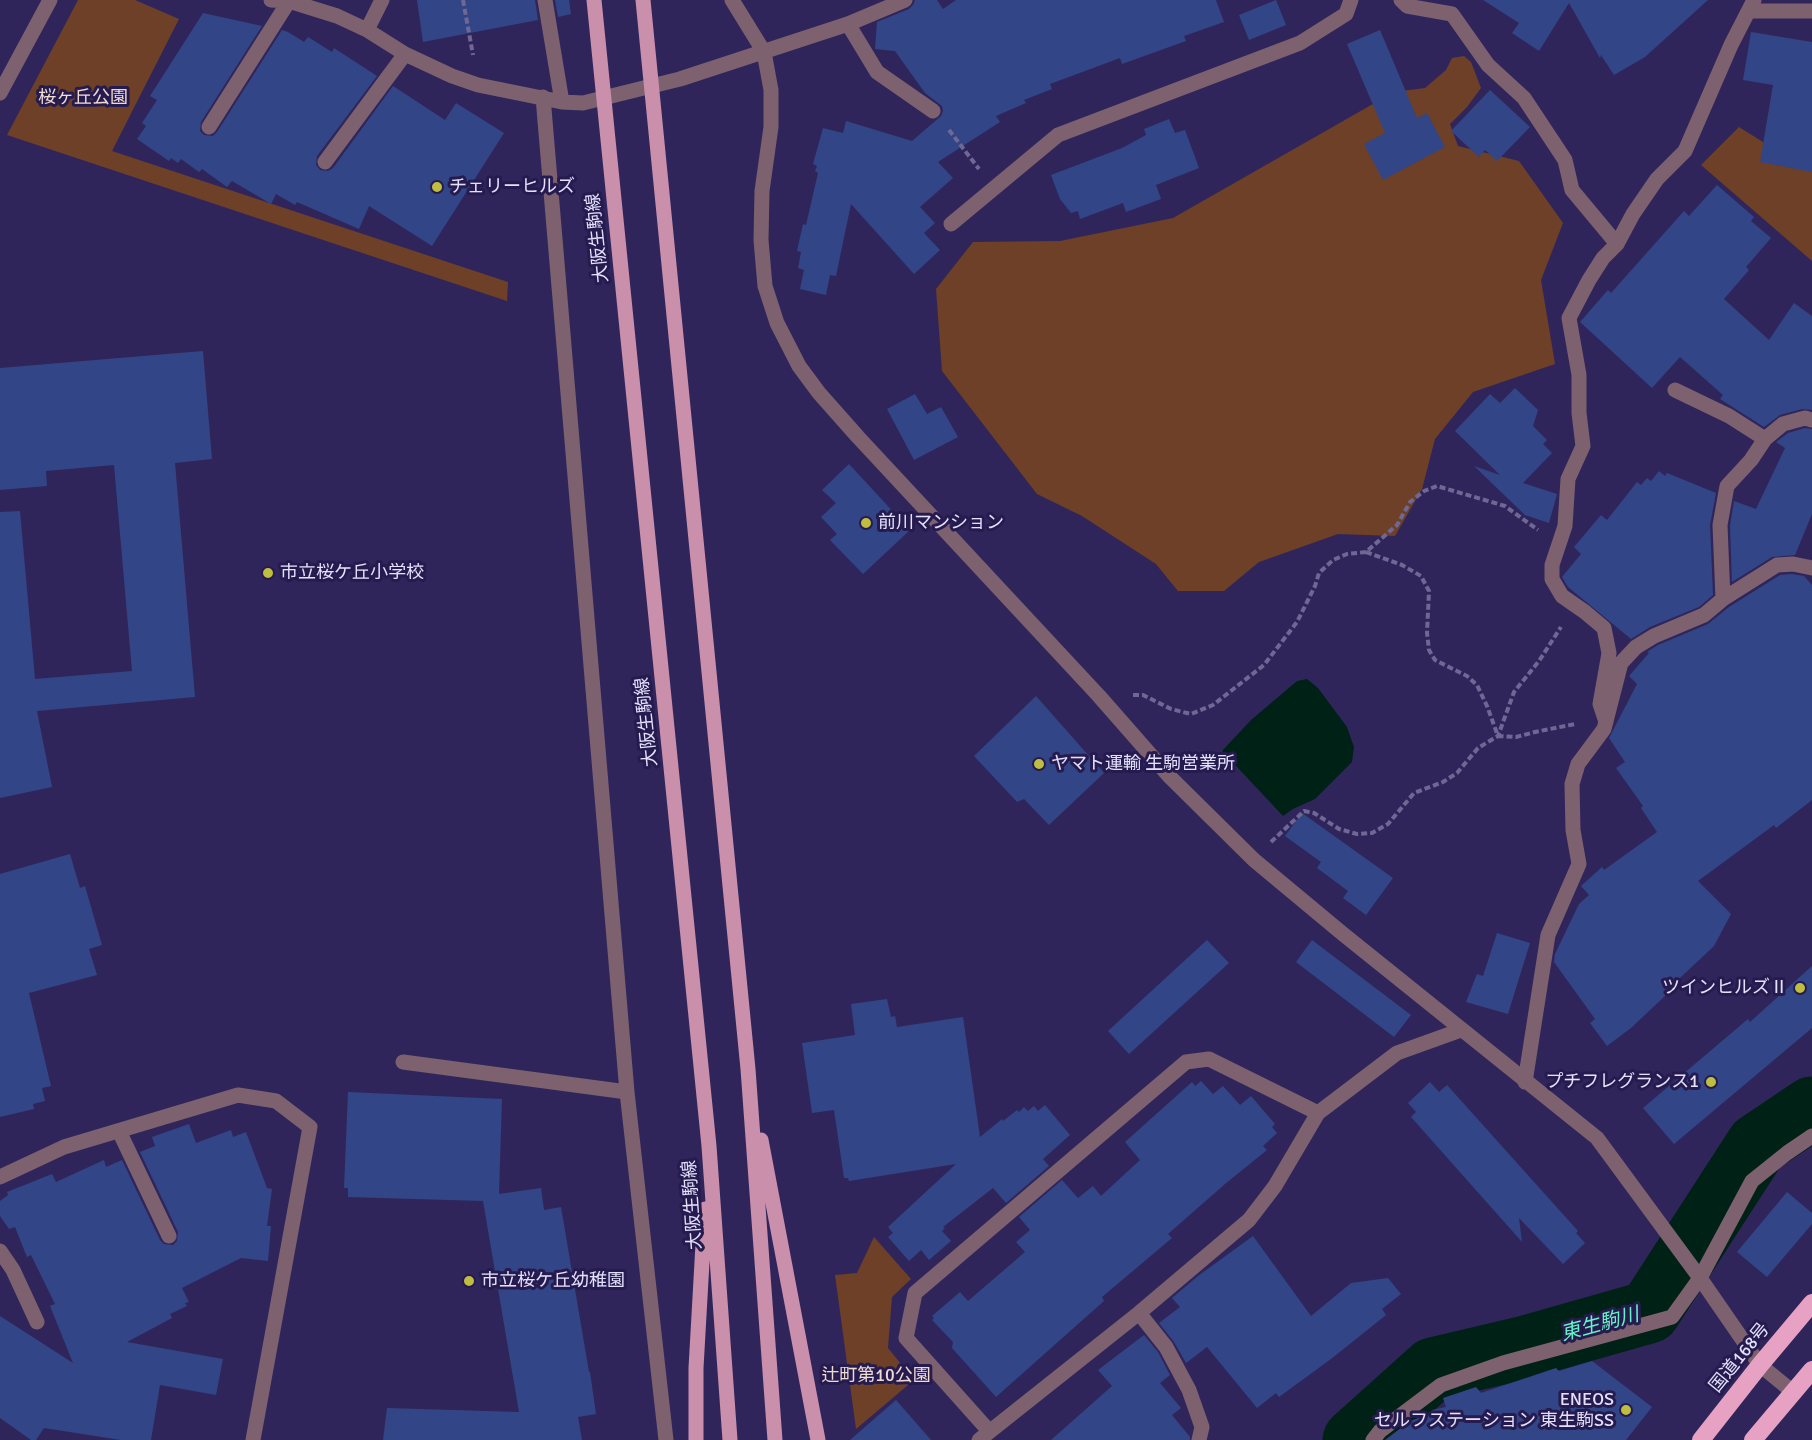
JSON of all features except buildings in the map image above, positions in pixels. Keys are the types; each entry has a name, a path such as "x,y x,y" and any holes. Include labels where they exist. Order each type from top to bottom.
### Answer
{"highway":[{"name":"国道168号","path":"1701,1440 1812,1303"},
{"path":"1753,1440 1812,1370"}],"main road":[{"name":"大阪生駒線","path":"594,0 709,1146 730,1440"},
{"path":"643,0 748,1069 775,1440"},
{"path":"748,1069 818,1440"},
{"path":"696,1440 696,1368 709,1146"}],"street":[{"path":"0,93 50,0"},
{"path":"271,0 289,1 337,16 367,30 405,54 452,76 478,85 562,102 583,103 680,79 848,24 905,0"},
{"path":"367,30 382,0"},
{"path":"545,0 562,102"},
{"path":"732,0 764,52 771,90 771,127 762,190 761,240 765,286 777,323 799,366 819,393 1100,696 1170,777 1254,860 1525,1082 1597,1138 1700,1278 1760,1365 1793,1392"},
{"path":"951,224 1058,135 1300,43 1346,14 1351,0"},
{"path":"1401,0 1407,6 1452,14 1488,65 1524,98 1565,160 1572,190 1617,244"},
{"path":"209,127 289,1"},
{"path":"1605,726 1600,704 1609,653 1604,628 1562,596 1551,579 1552,565 1566,526 1568,478 1583,446 1579,413 1580,375 1569,318 1603,258 1617,244 1633,214 1657,179 1685,151 1731,45 1752,6 1812,11"},
{"path":"848,24 877,72 933,111"},
{"path":"325,162 405,54"},
{"path":"543,97 627,1092 666,1440"},
{"path":"1675,390 1729,416 1765,440"},
{"path":"1723,599 1720,525 1727,486 1751,460 1765,440 1783,424 1804,418 1812,420"},
{"path":"1525,1082 1548,934 1579,864 1573,830 1572,784 1578,764 1605,726 1621,663 1636,647 1654,636 1704,615 1723,599 1777,565 1793,564 1812,568"},
{"path":"1318,1113 1209,1059 1186,1062 915,1293 906,1338 984,1436 1139,1313 1249,1220 1275,1186 1318,1113 1397,1053 1461,1030"},
{"path":"403,1062 627,1092"},
{"path":"0,1177 64,1147 238,1095 276,1101 310,1127 253,1440"},
{"path":"120,1131 169,1236"},
{"path":"1373,1440 1380,1431 1441,1385 1503,1363 1672,1317 1700,1278 1752,1181 1786,1153 1812,1136"},
{"path":"0,1251 13,1270 37,1322"},
{"path":"1139,1313 1166,1347 1189,1390 1202,1428 1199,1440"}],"path":[{"path":"463,0 478,85"},
{"path":"933,111 994,188"},
{"path":"1366,552 1397,525 1410,502 1424,491 1437,486 1505,506 1559,546"},
{"path":"1100,696 1143,695 1171,709 1191,714 1212,705 1271,656 1297,622 1319,573 1333,560 1347,554 1366,552 1402,565 1421,576 1429,591 1426,633 1429,650 1434,660 1467,676 1477,685 1498,736"},
{"path":"1498,736 1514,692 1561,629 1562,596"},
{"path":"1254,860 1304,811 1314,813 1339,829 1357,834 1372,833 1388,824 1414,793 1443,782 1457,773 1478,748 1498,736 1516,737 1584,722 1605,726"}],"green space":[{"name":"桜ヶ丘公園","path":"78,0 135,0 179,19 112,151 508,282 507,301 7,135"},
{"path":"1464,56 1471,62 1481,88 1450,124 1458,146 1519,161 1563,223 1541,280 1555,364 1473,392 1435,439 1422,489 1395,536 1338,534 1259,562 1224,591 1178,591 1156,564 1082,516 1037,494 942,371 936,289 973,242 1060,241 1173,218 1394,92 1425,88 1446,70 1452,58"},
{"path":"1739,127 1806,169 1812,170 1812,261 1701,165"},
{"name":"辻町第10公園","path":"874,1237 911,1279 892,1297 888,1348 914,1380 856,1429 835,1275 857,1273"}],"shaded area":[{"path":"1307,679 1318,688 1347,727 1354,747 1352,762 1315,799 1283,816 1222,751 1251,720 1297,681"}],"waterway":[{"name":"東生駒川","path":"1354,1440 1433,1369 1522,1348 1649,1312 1757,1145 1812,1108"}],"place":[{"name":"チェリーヒルズ","path":"437,187"},
{"name":"前川マンション","path":"866,523"},
{"name":"市立桜ケ丘小学校","path":"268,573"},
{"name":"ヤマト運輸 生駒営業所","path":"1039,764"},
{"name":"ツインヒルズⅡ","path":"1800,988"},
{"name":"プチフレグランス1","path":"1711,1082"},
{"name":"市立桜ケ丘幼稚園","path":"469,1281"},
{"name":"ENEOS セルフステーション 東生駒SS","path":"1626,1410"}]}
